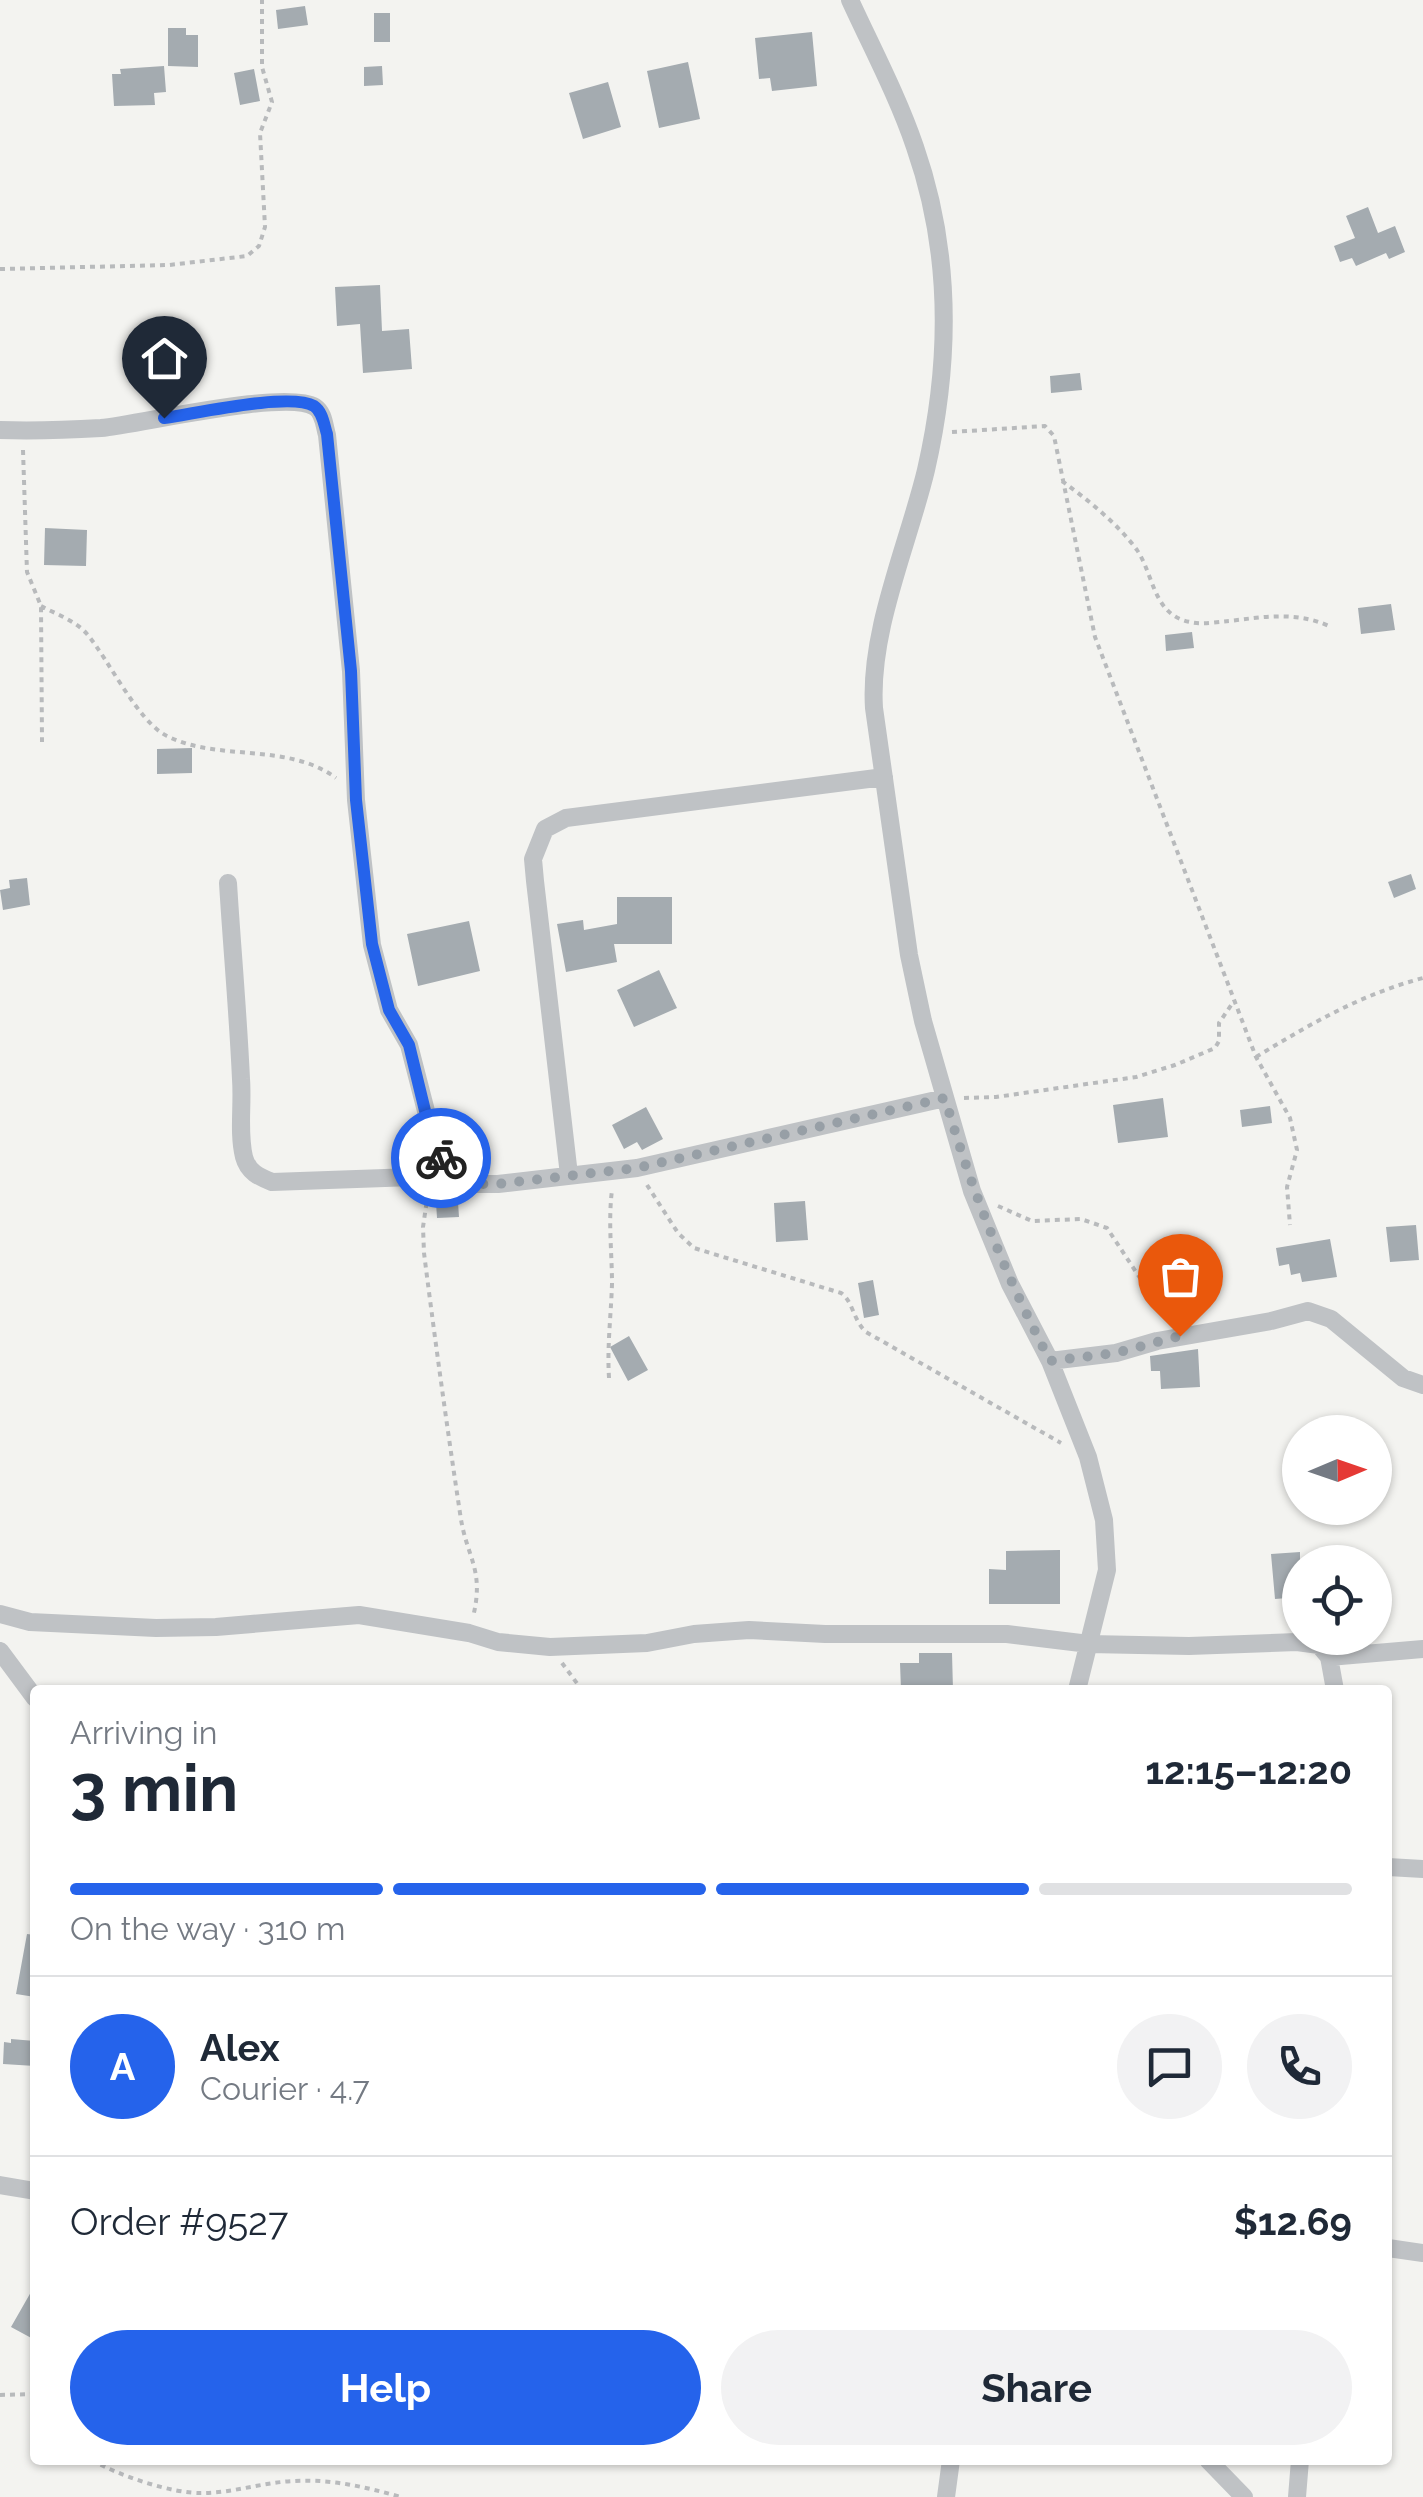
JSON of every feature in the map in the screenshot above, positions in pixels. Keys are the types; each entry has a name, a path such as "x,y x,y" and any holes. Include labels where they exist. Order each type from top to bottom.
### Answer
{"street":[{"path":"850,0 914,144 941,239 946,294 936,414 875,669 874,708 922,1021 972,1191 1010,1284 1050,1361 1088,1458 1104,1520 1108,1570 1078,1685"},
{"path":"0,430 103,428 266,403 296,402 314,406 322,414 351,671 356,800 372,944 389,1010 409,1045 438,1170"},
{"path":"569,1175 533,859 545,829 566,818 884,777"},
{"path":"228,883 244,1160 256,1176 272,1182 356,1180 438,1170 470,1184 498,1184 615,1171 945,1098"},
{"path":"1050,1361 1116,1353 1157,1341 1272,1322 1308,1311 1331,1319 1403,1378 1423,1385"},
{"path":"0,1614 46,1623 156,1628 216,1628 359,1616 550,1648 648,1643 694,1634 749,1630 876,1635 1007,1634 1089,1644 1297,1642 1319,1645 1330,1657 1334,1685"},
{"path":"1330,1657 1423,1649"},
{"path":"0,1651 30,1691"},
{"path":"1392,1867 1423,1870"},
{"path":"0,2185 30,2190"},
{"path":"1392,2248 1423,2252"},
{"path":"946,2497 950,2465"},
{"path":"1213,2465 1244,2497"},
{"path":"1297,2497 1300,2465"}],"path":[{"path":"0,269 169,265 247,256 259,246 265,227 260,133 272,102 262,66 262,0"},
{"path":"936,414 946,430 953,432 1045,426 1054,436 1096,636 1256,1057 1290,1118 1298,1150 1287,1188 1290,1224"},
{"path":"22,430 28,572 41,606 42,742"},
{"path":"1062,480 1089,501 1137,550 1164,608 1174,615 1189,622 1286,615 1312,618 1329,626"},
{"path":"41,606 85,631 144,715 162,734 218,749 256,751 322,768 356,800"},
{"path":"1256,1057 1358,1000 1423,978"},
{"path":"945,1098 996,1097 1136,1077 1175,1066 1214,1048 1219,1040 1219,1023 1234,1002"},
{"path":"637,1168 678,1233 694,1248 842,1293 852,1315 866,1332 1088,1458"},
{"path":"438,1170 423,1226 436,1354 462,1529 478,1577 470,1633"},
{"path":"610,1378 610,1208 615,1171"},
{"path":"972,1191 1007,1212 1032,1220 1081,1219 1108,1228 1144,1284"},
{"path":"550,1648 578,1685"},
{"path":"0,2394 30,2394"},
{"path":"106,2465 168,2488 200,2494 293,2481 322,2481 349,2482 401,2497"}],"building":[{"path":"305,6 308,25 278,29 276,10"},
{"path":"374,13 390,13 390,42 374,42"},
{"path":"168,28 186,28 186,35 198,35 198,67 168,66"},
{"path":"812,32 817,86 772,91 770,78 759,79 755,38"},
{"path":"688,62 700,119 659,128 647,71"},
{"path":"164,66 166,92 154,93 155,105 114,106 112,74 121,74 120,69"},
{"path":"382,66 383,85 364,86 364,67"},
{"path":"254,69 260,101 240,105 234,73"},
{"path":"608,82 621,127 583,139 569,93"},
{"path":"1368,207 1378,233 1395,226 1405,252 1389,259 1386,253 1356,266 1352,258 1340,262 1334,246 1355,238 1346,216"},
{"path":"380,285 382,331 409,329 412,369 363,373 360,324 337,326 335,287"},
{"path":"1080,373 1082,390 1051,393 1050,376"},
{"path":"45,528 87,530 86,566 44,565"},
{"path":"1391,604 1395,630 1361,634 1358,608"},
{"path":"1192,632 1194,648 1166,651 1165,635"},
{"path":"192,748 192,773 157,774 157,749"},
{"path":"1411,874 1416,889 1394,898 1388,882"},
{"path":"27,878 30,905 3,910 0,890 10,888 9,880"},
{"path":"617,897 672,897 672,944 614,944 617,962 566,972 557,924 583,920 584,930 617,924"},
{"path":"469,921 480,971 418,986 407,934"},
{"path":"659,970 677,1008 634,1027 617,990"},
{"path":"1163,1098 1168,1137 1118,1143 1113,1105"},
{"path":"1270,1106 1272,1123 1242,1127 1240,1110"},
{"path":"646,1107 663,1139 642,1150 637,1142 624,1149 612,1125"},
{"path":"805,1201 808,1240 776,1242 774,1203"},
{"path":"436,1202 458,1202 459,1217 437,1218"},
{"path":"1416,1225 1419,1260 1390,1262 1386,1227"},
{"path":"1330,1239 1337,1277 1302,1282 1300,1273 1291,1275 1289,1264 1279,1266 1276,1248"},
{"path":"1192,1265 1194,1305 1156,1307 1155,1266"},
{"path":"873,1280 879,1315 864,1318 858,1283"},
{"path":"629,1336 648,1370 628,1381 610,1347"},
{"path":"1198,1349 1200,1387 1161,1389 1160,1371 1151,1371 1150,1356"},
{"path":"1060,1550 1060,1604 989,1604 989,1569 1006,1570 1006,1551"},
{"path":"1282,1553 1282,1598 1275,1599 1271,1554"},
{"path":"919,1653 952,1653 953,1685 901,1685 900,1663 919,1663"},
{"path":"27,1934 30,1934 30,1996 16,1994"},
{"path":"11,2039 30,2041 30,2066 3,2064 4,2042 11,2043"},
{"path":"30,2294 30,2337 11,2327"}],"way so far":[{"path":"441,1158 456,1179 470,1184 615,1171 945,1098 990,1238 1050,1361 1116,1353 1180,1336"}],"route":[{"path":"164,418 296,402 314,406 322,414 351,671 356,800 372,944 389,1010 409,1045 441,1158"}]}
